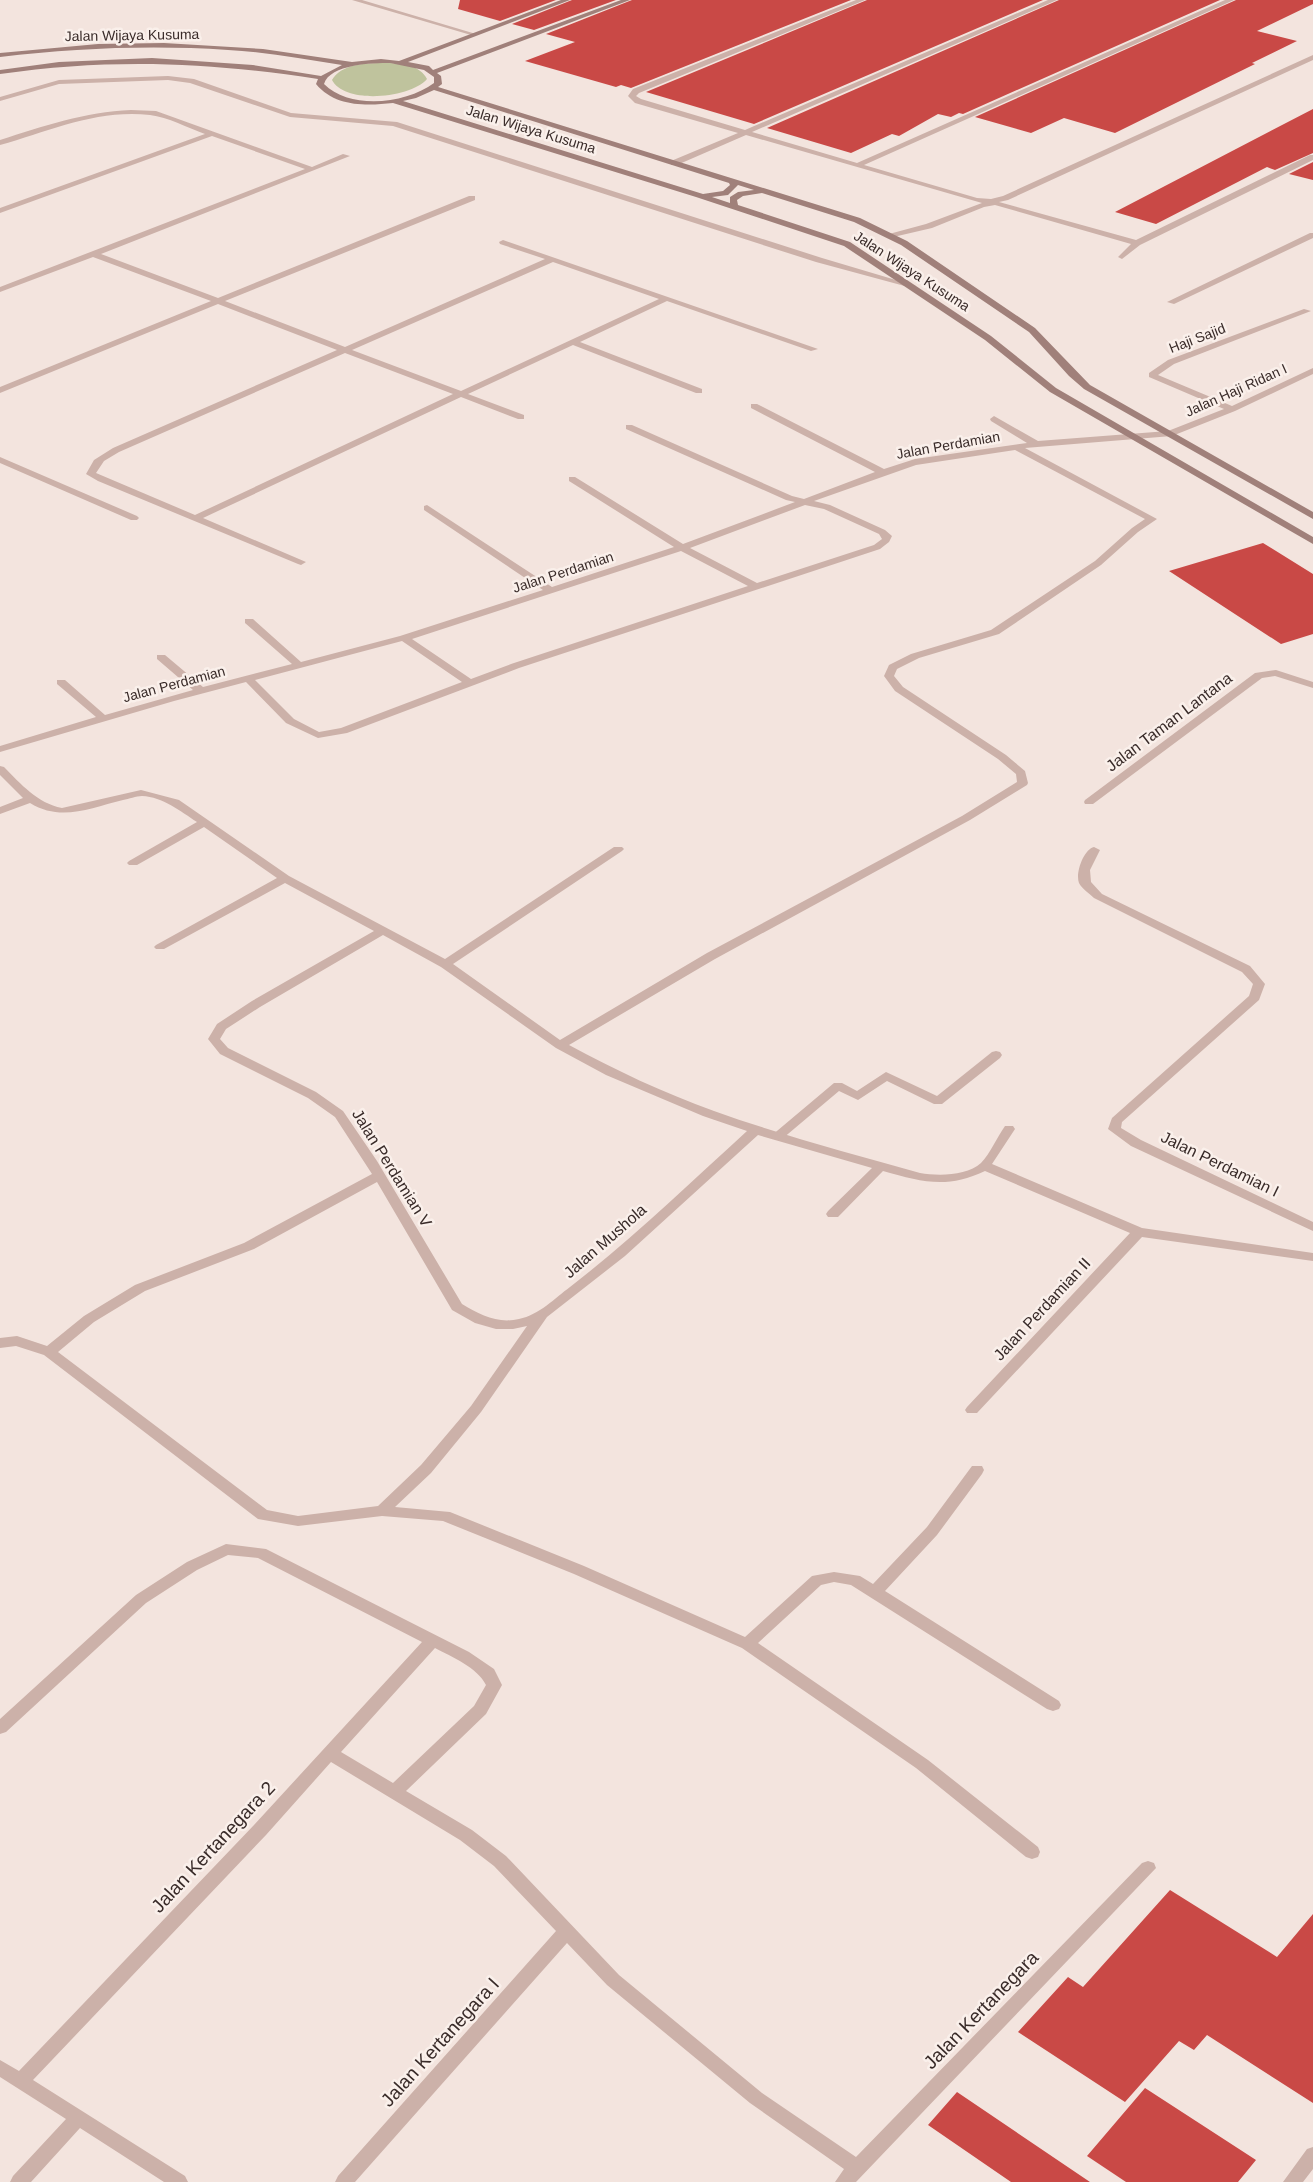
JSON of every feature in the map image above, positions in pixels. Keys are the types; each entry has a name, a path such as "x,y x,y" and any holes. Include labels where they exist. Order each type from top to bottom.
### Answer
{"street":[{"path":"355,0 473,34"},
{"path":"402,62 567,0"},
{"path":"434,72 627,0"},
{"path":"862,0 632,94 638,101 976,200 990,201 1005,198 1313,58"},
{"path":"674,163 1054,0"},
{"path":"858,165 1231,0"},
{"name":"Jalan Wijaya Kusuma","path":"0,56 97,47 180,46 262,51 353,64"},
{"name":"Jalan Wijaya Kusuma","path":"0,72 83,63 159,61 243,66 322,78"},
{"path":"378,61 402,62 434,72 439,80 434,88 423,94 394,101 377,102 344,99 323,90 320,84 322,78 328,72 353,64 378,61"},
{"path":"0,99 59,82 168,78 190,81 290,115 394,124 819,260 912,286"},
{"name":"Jalan Wijaya Kusuma","path":"434,88 857,220 892,236 1032,330 1046,342 1067,370 1081,382 1313,516"},
{"name":"Jalan Wijaya Kusuma","path":"394,101 734,206 847,244 994,342 1053,390 1313,541"},
{"path":"0,143 75,117 132,111 153,113 312,169"},
{"path":"0,211 212,134"},
{"path":"0,290 346,156"},
{"path":"1122,257 1136,243 1313,157"},
{"path":"699,195 725,193 732,188 733,181"},
{"path":"734,206 733,199 737,196 751,192 767,192"},
{"path":"0,390 472,198"},
{"path":"892,236 929,226 982,205 995,203 1136,243"},
{"path":"1171,302 1313,235"},
{"path":"503,242 814,350"},
{"path":"94,254 521,417"},
{"path":"301,562 101,479 91,474 92,468 98,460 116,450 552,258"},
{"path":"195,518 666,298"},
{"name":"Haji Sajid","path":"1232,409 1152,375 1171,362 1307,311"},
{"path":"572,342 699,391"},
{"name":"Jalan Haji Ridan I","path":"1135,438 1169,434 1232,409 1313,371"},
{"path":"754,406 883,472"},
{"path":"994,419 1036,444"},
{"path":"247,678 290,721 318,735 343,731 365,724 468,682 877,547 886,540 887,536 882,532 827,507 789,498 629,427"},
{"name":"Jalan Perdamian","path":"0,749 200,690 404,638 682,548 883,472 915,462 1036,444 1135,438"},
{"path":"560,1045 712,956 966,818 1023,783 1021,773 1002,757 899,689 889,676 893,667 914,656 995,632 1098,563 1135,530 1152,518 1016,447"},
{"path":"0,460 134,518"},
{"path":"572,479 682,548 756,587"},
{"path":"427,508 551,591"},
{"path":"249,620 298,664"},
{"path":"404,638 468,682"},
{"path":"161,657 200,690"},
{"name":"Jalan Taman Lantana","path":"1089,802 1259,675 1270,672 1283,674 1313,685"},
{"path":"61,682 103,718"},
{"path":"0,769 31,799 46,808 62,811 141,793 175,802 285,878 445,964 560,1045 610,1072 756,1130 919,1177 938,1180 961,1177 985,1166 1009,1129"},
{"path":"0,811 31,799"},
{"path":"133,863 203,823"},
{"path":"445,964 618,849"},
{"name":"Jalan Perdamian I","path":"1094,850 1084,870 1085,883 1098,896 1246,969 1259,984 1255,997 1116,1121 1114,1129 1136,1143 1313,1227"},
{"path":"160,947 285,878"},
{"name":"Jalan Perdamian V","path":"382,931 256,1004 221,1027 214,1039 224,1051 312,1096 338,1114 354,1134 457,1307"},
{"path":"777,1136 838,1086 858,1096 886,1076 938,1101 996,1055"},
{"name":"Jalan Mushola","path":"457,1307 473,1317 494,1325 521,1323 541,1316 599,1272 756,1130"},
{"path":"833,1214 882,1165"},
{"path":"985,1166 1138,1232 1313,1257"},
{"path":"49,1352 89,1319 140,1288 249,1246 379,1176"},
{"name":"Jalan Perdamian II","path":"972,1410 1138,1232"},
{"path":"382,1511 426,1469 476,1409 541,1316"},
{"path":"0,1343 17,1341 49,1352 264,1515 298,1521 382,1511 446,1516 579,1570 746,1644 922,1764 1032,1852"},
{"path":"875,1592 932,1532 977,1470"},
{"path":"0,1728 141,1599 192,1566 226,1549 261,1553 464,1656 488,1673 494,1685 480,1710 395,1791"},
{"path":"746,1644 817,1580 834,1577 855,1580 1053,1705"},
{"name":"Jalan Kertanegara 2","path":"20,2081 331,1754 433,1640"},
{"path":"331,1754 466,1835 500,1861 613,1980 628,1993 756,2098 857,2168"},
{"name":"Jalan Kertanegara","path":"844,2182 1148,1868"},
{"name":"Jalan Kertanegara I","path":"344,2182 567,1931"},
{"path":"0,2068 179,2182"},
{"path":"19,2182 79,2117"},
{"path":"1292,2182 1313,2155"}],"green space":[{"path":"390,63 416,68 427,79 419,86 407,91 378,96 350,93 339,88 332,80 337,74 350,67"}],"building":[{"path":"460,0 556,0 500,21 458,9"},
{"path":"572,0 616,0 534,30 512,24"},
{"path":"632,0 851,0 631,88 621,85 616,87 525,61 575,42 546,34"},
{"path":"867,0 1043,0 754,124 646,92"},
{"path":"1059,0 1220,0 963,114 959,113 951,117 938,114 899,136 892,134 851,153 767,128"},
{"path":"1236,0 1313,0 1313,4 1257,31 1297,41 1252,63 1255,64 1115,133 1064,118 1031,133 975,117"},
{"path":"1313,109 1313,153 1275,170 1267,167 1156,224 1115,212"},
{"path":"1313,162 1313,180 1289,174"},
{"path":"1263,543 1313,574 1313,634 1281,644 1169,571"},
{"path":"1170,1890 1277,1957 1313,1914 1313,2103 1207,2035 1194,2050 1179,2041 1125,2102 1018,2032 1068,1977 1083,1987"},
{"path":"1145,2088 1256,2160 1238,2182 1126,2182 1087,2156"},
{"path":"957,2092 1090,2182 1011,2182 928,2125"}]}
